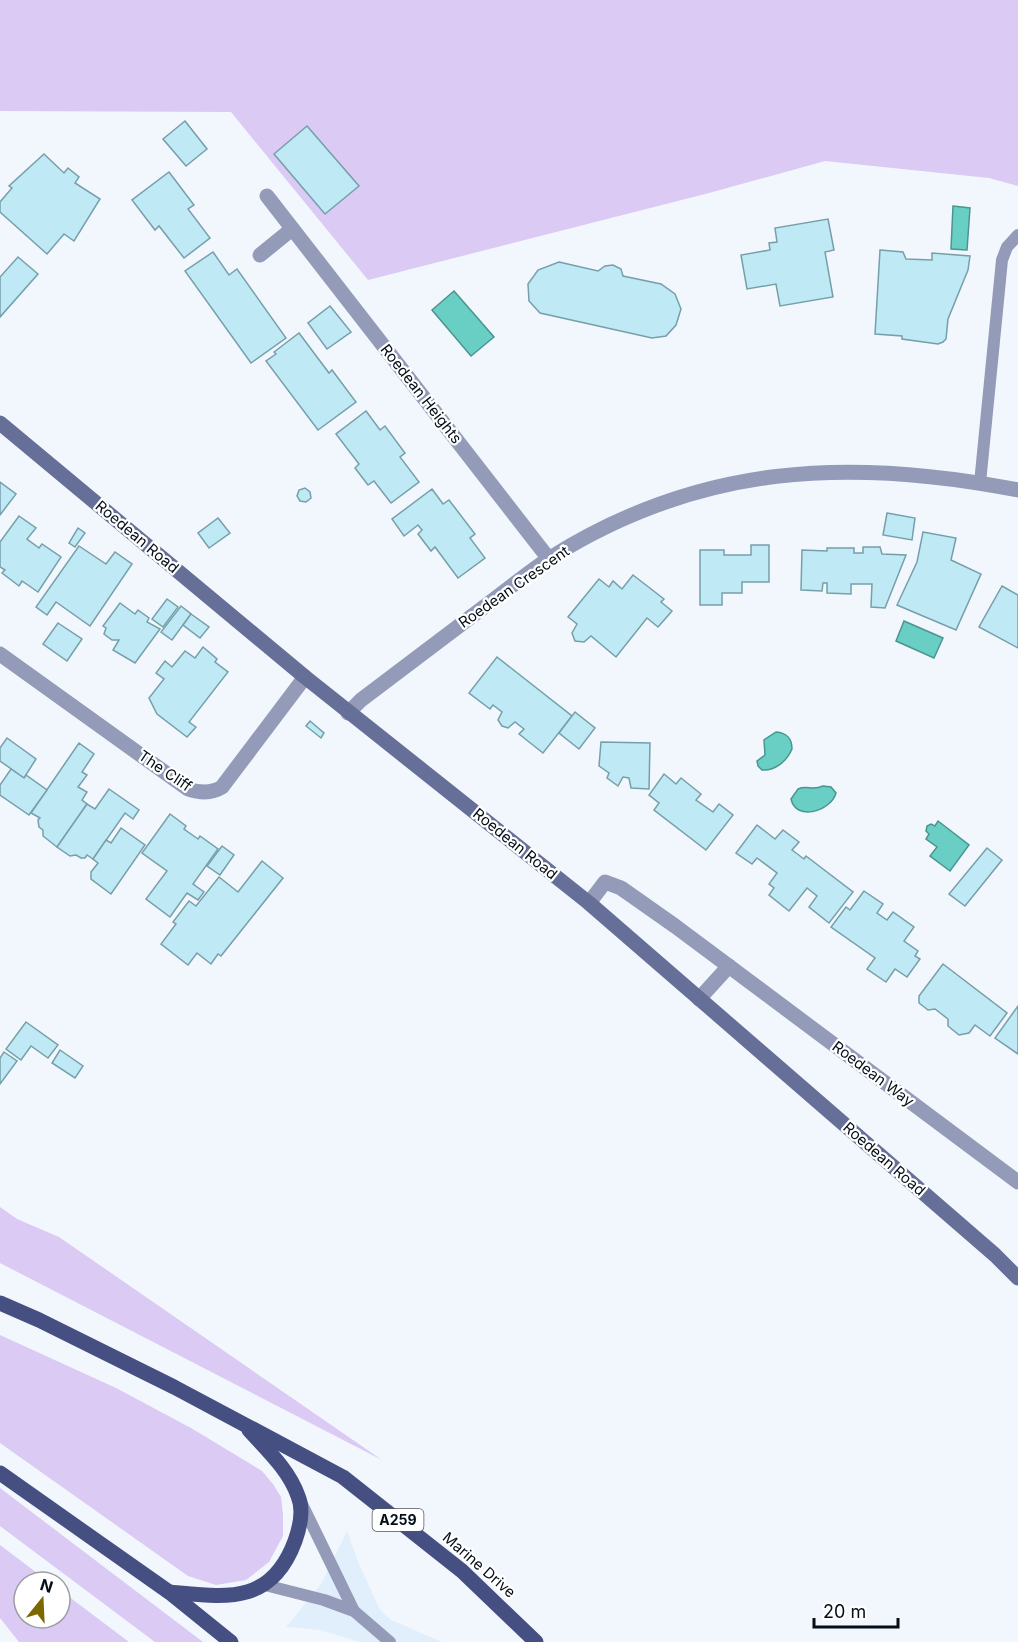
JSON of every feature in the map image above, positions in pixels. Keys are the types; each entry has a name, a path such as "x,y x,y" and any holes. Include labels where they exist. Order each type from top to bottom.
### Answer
{"main road":[{"name":"Roedean Road","path":"0,423 348,713 589,903 986,1247 1018,1278"},
{"name":"Marine Drive","path":"0,1303 50,1325 243,1422 343,1477 462,1571 536,1642"},
{"name":"Marine Drive","path":"243,1422 290,1477 300,1498 301,1524 293,1546 280,1568 265,1585"},
{"path":"0,1473 169,1592 231,1642"},
{"path":"169,1592 223,1597 250,1592 265,1585"}],"street":[{"name":"Roedean Heights","path":"267,196 549,559"},
{"path":"260,255 292,229"},
{"name":"Roedean Crescent","path":"348,713 361,700 549,559 608,526 662,502 709,488 760,478 847,471 980,483 1018,490"},
{"name":"The Cliff","path":"0,654 188,789 202,792 222,787 305,677"},
{"name":"Roedean Way","path":"589,903 602,884 610,882 729,966 1018,1182"},
{"path":"699,999 729,966"}],"lane":[{"path":"980,483 1002,260 1007,247 1018,235"},
{"path":"300,1498 354,1611"},
{"path":"265,1585 324,1600 354,1611 390,1642"}],"shaded area":[{"path":"0,0 1018,0 1018,186 989,178 825,161 368,280 231,112 0,111"},
{"path":"953,206 970,208 967,250 951,249"},
{"path":"454,291 494,337 471,356 432,310"},
{"path":"904,621 943,638 934,658 896,641"},
{"path":"776,732 788,737 792,749 780,764 771,769 762,770 757,761 765,755 764,740"},
{"path":"831,787 836,793 828,805 806,812 794,806 791,799 798,789"},
{"path":"938,821 969,845 950,871 930,856 937,847 926,839 929,834 926,831 927,826 931,824 935,826"},
{"path":"0,1207 17,1219 59,1237 382,1460 0,1263"},
{"path":"0,1335 116,1388 191,1428 262,1471 281,1497 283,1515 283,1536 269,1562 246,1580 216,1585 188,1576 0,1443"},
{"path":"0,1488 203,1642 155,1642 72,1580 72,1570 59,1570 0,1526"},
{"path":"347,1531 380,1610 391,1620 442,1642 360,1642 320,1630 286,1627 322,1583"},
{"path":"0,1545 33,1570 12,1570 12,1630 72,1630 72,1599 129,1642 19,1642 0,1618"}],"building":[{"path":"185,121 207,149 186,166 163,139"},
{"path":"307,126 359,186 325,214 274,154"},
{"path":"44,154 64,173 68,168 79,177 75,183 100,199 74,241 64,234 47,254 0,212 0,202 12,188 9,186"},
{"path":"169,172 194,205 188,209 210,238 184,258 159,226 155,230 132,200"},
{"path":"828,219 834,250 825,252 833,297 780,306 776,284 747,289 741,255 770,250 769,243 777,242 775,228"},
{"path":"880,250 903,252 906,259 932,260 932,253 970,256 968,270 948,319 946,339 943,342 938,344 902,339 902,336 875,334"},
{"path":"213,252 229,275 237,269 286,338 251,363 185,271"},
{"path":"18,257 38,274 0,317 0,277"},
{"path":"559,262 598,271 605,266 613,265 621,269 623,276 661,284 675,294 681,309 676,325 666,336 652,338 540,313 529,301 528,284 538,270"},
{"path":"330,306 351,332 327,349 308,323"},
{"path":"299,333 329,373 332,370 356,402 318,430 266,361"},
{"path":"366,411 380,430 385,426 405,453 400,457 419,482 391,503 374,481 368,485 355,468 359,464 336,434"},
{"path":"0,482 16,494 0,515"},
{"path":"305,488 310,492 311,498 306,502 300,501 297,496 299,490"},
{"path":"432,489 443,504 449,500 475,534 470,538 485,558 458,578 435,547 431,551 418,534 422,530 418,525 404,536 392,519"},
{"path":"887,513 915,518 912,540 883,535"},
{"path":"19,516 36,528 27,539 39,548 42,544 61,557 38,592 22,581 19,586 2,573 5,570 0,567 0,542"},
{"path":"218,518 230,533 209,548 198,533"},
{"path":"78,528 85,533 75,547 69,543"},
{"path":"923,532 956,538 951,560 981,574 956,630 897,605 917,562"},
{"path":"751,545 769,545 769,582 742,582 742,593 722,593 722,605 700,605 700,550 724,550 724,555 751,555"},
{"path":"79,546 106,564 115,552 132,564 90,626 56,602 47,615 36,607"},
{"path":"863,547 880,547 882,554 906,555 885,608 871,607 872,584 851,584 851,594 827,593 827,583 823,583 822,591 801,590 802,550 827,551 827,548 854,548 854,553 863,553"},
{"path":"633,575 664,599 661,602 672,611 658,627 647,618 616,657 591,636 584,642 575,641 572,633 577,624 568,617 599,579 609,587 613,581 622,589"},
{"path":"1002,586 1018,595 1018,648 979,627"},
{"path":"167,599 178,607 163,627 152,619"},
{"path":"120,603 135,614 138,610 149,618 147,622 160,629 135,663 113,650 119,640 112,640 104,634 106,628 103,626"},
{"path":"181,606 191,614 172,640 161,632"},
{"path":"191,614 209,627 200,638 183,625"},
{"path":"58,623 82,639 67,661 43,644"},
{"path":"203,647 217,659 215,662 228,672 189,722 196,727 187,737 157,714 149,698 164,679 156,673 165,661 172,667 185,651 195,658"},
{"path":"497,657 572,716 543,753 519,734 524,729 515,722 508,728 502,726 498,720 502,712 493,705 490,709 469,693"},
{"path":"575,712 595,728 579,749 559,733"},
{"path":"310,721 324,733 321,738 306,726"},
{"path":"7,738 36,759 24,778 0,761 0,748"},
{"path":"601,742 650,743 649,789 631,788 629,778 623,777 618,786 607,778 609,773 599,766"},
{"path":"79,743 94,754 82,772 87,775 78,787 87,792 82,800 87,804 57,847 43,836 43,830 39,827 40,818 31,813"},
{"path":"11,769 24,778 26,775 47,790 29,815 0,795 0,785"},
{"path":"664,774 676,784 681,778 701,794 696,800 713,812 719,804 733,815 706,850 654,810 659,803 649,795"},
{"path":"109,789 139,810 133,819 125,813 93,859 87,855 85,858 70,856 57,847 87,804 95,809"},
{"path":"170,814 186,826 184,829 198,839 200,836 218,849 193,884 204,892 198,900 187,893 170,917 146,899 167,871 142,853"},
{"path":"757,825 775,839 783,830 799,842 792,850 804,859 806,856 853,892 829,923 809,907 817,896 807,888 789,911 769,895 774,888 769,884 777,873 757,858 752,864 736,853"},
{"path":"121,828 145,845 111,894 91,879 91,872 98,863 93,859 106,840 111,843"},
{"path":"222,846 234,855 220,875 207,866"},
{"path":"987,848 1002,860 965,906 949,894"},
{"path":"262,861 283,878 221,956 218,954 211,964 197,953 188,965 161,944 176,924 173,922 189,901 196,906 219,877 238,892"},
{"path":"864,891 883,904 877,913 887,920 893,912 914,927 904,941 918,951 915,956 920,959 907,977 895,969 886,982 867,969 875,958 831,927 846,907 850,910"},
{"path":"943,964 1007,1013 990,1036 975,1025 969,1033 959,1035 948,1026 948,1019 935,1009 928,1010 919,1003 919,996"},
{"path":"1018,1006 1018,1054 995,1038"},
{"path":"26,1022 58,1045 48,1058 31,1046 21,1060 6,1049"},
{"path":"60,1050 83,1066 75,1078 52,1063"},
{"path":"4,1052 17,1061 0,1084 0,1058"}]}
